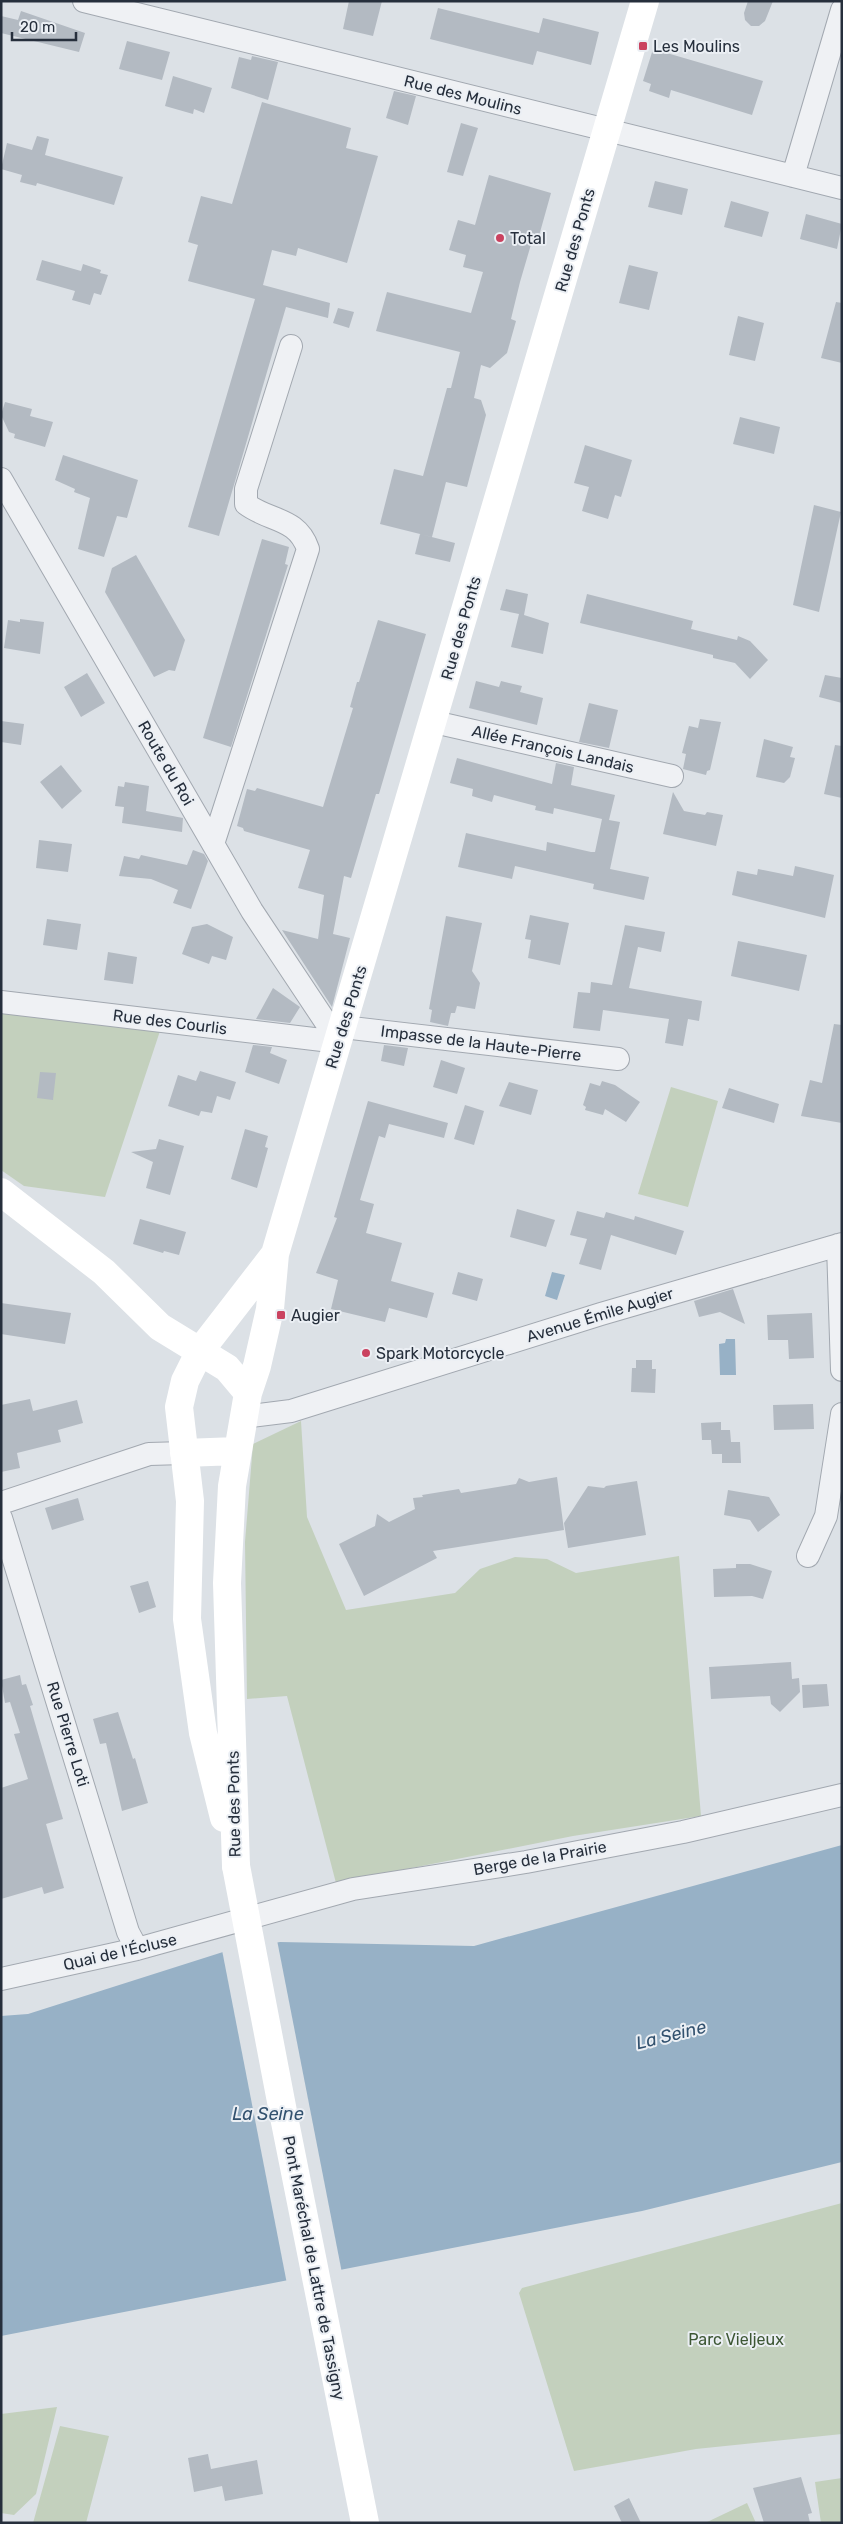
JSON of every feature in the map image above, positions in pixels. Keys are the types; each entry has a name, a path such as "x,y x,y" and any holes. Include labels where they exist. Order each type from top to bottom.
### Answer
{"main road":[{"name":"Rue des Ponts","path":"236,1866 227,1583 232,1486 236,1451 270,1309 276,1254 645,1"},
{"path":"1,1192 104,1272 160,1327 227,1368 246,1405"},
{"name":"Rue des Ponts","path":"236,1866 203,1733 187,1619 190,1501 179,1407 185,1380 200,1351 276,1254"},
{"path":"184,1453 236,1451"},
{"name":"Pont Maréchal de Lattre de Tassigny","path":"236,1866 334,2376 365,2523"}],"street":[{"name":"Rue des Moulins","path":"84,1 137,8 607,131 842,188"},
{"path":"793,176 842,10"},
{"path":"213,844 308,549 304,536 295,526 255,511 246,504 246,490 292,346"},
{"name":"Route du Roi","path":"3,489 252,911 341,1034"},
{"name":"Allée François Landais","path":"434,722 672,776"},
{"name":"Rue des Courlis","path":"1,1002 341,1034"},
{"name":"Impasse de la Haute-Pierre","path":"341,1034 618,1059"},
{"path":"840,1244 842,1370"},
{"name":"Avenue Émile Augier","path":"246,1405 290,1411 601,1314 840,1244"},
{"path":"808,1556 826,1516 842,1414"},
{"path":"1,1503 149,1454 184,1453"},
{"name":"Rue Pierre Loti","path":"1,1518 128,1932 137,1949"},
{"name":"Berge de la Prairie","path":"238,1922 353,1890 526,1862 683,1832 842,1795"},
{"name":"Quai de l'Écluse","path":"1,1979 137,1949 238,1922"}],"green space":[{"path":"1,1013 160,1031 105,1197 24,1186 1,1170"},
{"path":"671,1087 718,1101 688,1207 638,1194"},
{"path":"301,1421 307,1517 346,1610 455,1593 480,1569 515,1557 547,1559 576,1573 679,1556 701,1816 573,1836 336,1883 287,1696 247,1699 245,1542 253,1444"},
{"name":"Parc Vieljeux","path":"842,2203 842,2434 696,2449 574,2471 519,2293 522,2288"},
{"path":"57,2407 36,2494 14,2515 1,2513 1,2414"},
{"path":"60,2426 109,2436 86,2523 33,2523"},
{"path":"842,2478 842,2523 821,2523 815,2482"},
{"path":"747,2503 756,2523 705,2523"}],"water":[{"path":"552,1272 565,1275 557,1300 545,1296"},
{"path":"726,1339 735,1339 736,1375 720,1375 719,1344 725,1343"},
{"name":"La Seine","path":"842,1845 842,2162 642,2211 1,2336 1,2016 28,2014 223,1952 280,1942 474,1946"}],"pier":[{"path":"277,1940 342,2273 287,2284 222,1950"}],"building":[{"path":"349,1 382,1 373,36 343,29"},
{"path":"748,1 773,1 765,21 759,26 751,26 745,20 744,13"},
{"path":"438,8 539,33 543,18 599,32 591,65 537,51 533,65 430,39"},
{"path":"21,11 85,33 79,52 1,33 1,16 18,20"},
{"path":"127,41 170,52 162,80 119,69"},
{"path":"653,49 763,81 752,115 671,90 669,98 649,91 651,84 643,81"},
{"path":"252,56 278,62 268,100 231,88 239,57 251,60"},
{"path":"173,76 212,88 204,113 194,109 193,114 165,106"},
{"path":"394,91 416,96 408,125 386,118"},
{"path":"262,102 351,128 346,148 378,156 347,263 298,248 296,256 272,250 263,285 330,303 328,318 286,307 219,536 188,527 255,299 188,281 198,245 188,242 201,196 232,204"},
{"path":"461,123 478,128 463,176 447,172"},
{"path":"37,136 49,139 45,155 123,177 114,205 37,183 36,186 20,182 22,175 1,169 7,143 32,150"},
{"path":"489,175 551,193 537,243 532,241 520,282 511,319 516,321 507,353 490,368 481,365 474,398 481,400 486,415 467,487 446,482 432,537 380,524 394,469 423,476 447,388 451,388 460,352 376,331 387,292 471,313 483,272 463,267 466,255 449,250 458,220 475,225"},
{"path":"655,181 688,189 682,215 648,207"},
{"path":"731,201 769,212 762,237 724,227"},
{"path":"806,214 842,224 837,249 800,239"},
{"path":"42,260 81,271 83,264 101,270 100,273 108,275 101,295 94,293 90,305 72,300 75,291 36,280"},
{"path":"629,265 658,272 649,310 619,303"},
{"path":"836,302 842,303 842,363 821,358"},
{"path":"338,308 354,312 349,328 333,323"},
{"path":"738,316 764,323 755,361 729,355"},
{"path":"5,402 32,409 30,416 53,422 45,447 14,438 15,434 9,432 1,415"},
{"path":"740,417 780,427 774,454 733,444"},
{"path":"585,445 632,460 621,497 615,495 608,519 582,511 589,487 574,483"},
{"path":"63,455 138,480 127,518 117,516 104,557 78,549 90,498 74,492 75,489 55,480"},
{"path":"814,505 841,512 819,612 793,605"},
{"path":"420,534 455,543 450,562 415,554"},
{"path":"262,539 289,547 285,564 288,565 231,747 203,738"},
{"path":"136,555 185,640 175,671 169,670 154,677 105,592 112,568"},
{"path":"506,589 528,594 524,615 549,623 543,654 511,647 519,614 500,610"},
{"path":"587,594 693,621 691,629 737,640 738,636 750,641 768,660 750,679 735,663 713,658 713,655 580,623"},
{"path":"20,619 44,622 40,654 4,648 8,620 20,622"},
{"path":"378,620 426,634 379,794 376,794 351,878 344,876 333,934 350,938 332,1007 282,930 318,939 324,895 298,888 310,850 244,831 243,828 237,826 247,789 255,791 257,788 323,807 353,708 350,707 357,682 359,682"},
{"path":"87,673 105,703 81,717 64,687"},
{"path":"825,675 842,678 842,703 819,697"},
{"path":"476,681 499,687 501,681 522,686 520,692 543,698 537,725 469,708"},
{"path":"589,703 618,710 609,748 579,742"},
{"path":"700,719 721,722 710,770 707,771 706,775 683,769 686,754 682,753 689,726 698,728"},
{"path":"1,721 24,724 21,745 1,742"},
{"path":"764,739 793,747 790,757 795,758 790,777 784,783 756,777"},
{"path":"835,745 842,746 842,798 824,794"},
{"path":"457,758 552,784 556,763 574,767 571,785 615,795 609,820 620,822 610,869 649,877 644,900 593,889 594,884 515,866 512,879 458,867 466,833 546,851 547,842 595,852 602,819 554,808 553,814 535,810 536,806 494,795 492,802 472,796 473,789 450,783"},
{"path":"61,765 82,791 62,809 40,782"},
{"path":"125,782 149,786 146,811 183,818 182,832 122,823 124,807 115,806 118,786 124,787"},
{"path":"673,792 684,811 705,815 707,812 723,815 716,846 663,834"},
{"path":"39,840 72,844 68,872 36,868"},
{"path":"193,850 204,854 208,861 191,909 173,903 178,890 151,879 119,876 124,856 139,859 141,855 187,865"},
{"path":"795,866 834,875 825,918 732,895 737,871 757,875 758,869 793,876"},
{"path":"530,915 569,923 560,965 528,958 531,940 525,939"},
{"path":"446,916 482,923 472,971 480,983 475,1009 457,1006 455,1013 451,1013 448,1026 430,1022 432,1010 429,1009"},
{"path":"47,919 81,924 77,950 43,945"},
{"path":"207,924 233,937 226,960 212,956 209,964 182,954 192,927"},
{"path":"625,925 665,932 661,952 638,947 629,988 702,1001 699,1021 688,1019 683,1046 665,1043 669,1019 603,1010 600,1031 573,1028 578,992 590,993 591,982 612,985"},
{"path":"738,941 807,955 799,991 731,976"},
{"path":"108,952 137,957 133,984 104,980"},
{"path":"273,988 300,1007 290,1023 256,1019"},
{"path":"834,1024 842,1025 842,1123 801,1116 810,1080 822,1083"},
{"path":"253,1045 272,1047 270,1053 287,1060 279,1084 245,1072"},
{"path":"384,1045 408,1048 404,1066 381,1061"},
{"path":"441,1060 465,1068 457,1094 433,1087"},
{"path":"200,1071 236,1082 230,1100 217,1096 212,1113 201,1111 199,1116 168,1106 178,1075 196,1081"},
{"path":"40,1072 56,1073 53,1100 37,1098"},
{"path":"602,1081 615,1085 640,1102 626,1122 605,1109 603,1115 585,1110 586,1107 583,1105 590,1083 600,1086"},
{"path":"509,1082 538,1090 531,1115 499,1106"},
{"path":"729,1088 779,1104 774,1123 722,1108"},
{"path":"368,1101 448,1123 444,1138 389,1124 385,1138 379,1136 360,1200 374,1204 366,1233 402,1243 391,1281 434,1293 427,1318 389,1308 385,1322 331,1309 338,1280 316,1273 337,1218 334,1217"},
{"path":"465,1105 484,1111 474,1145 454,1139"},
{"path":"245,1129 268,1136 265,1147 268,1148 257,1188 231,1179"},
{"path":"159,1139 184,1146 170,1195 146,1188 153,1162 131,1152 156,1149"},
{"path":"517,1209 555,1220 546,1247 510,1237"},
{"path":"577,1211 604,1218 606,1212 634,1220 635,1216 684,1231 676,1255 611,1235 601,1270 579,1264 587,1239 570,1235"},
{"path":"140,1219 186,1232 179,1255 164,1251 163,1253 133,1244"},
{"path":"458,1272 483,1279 477,1301 452,1294"},
{"path":"733,1289 745,1324 720,1312 699,1317 694,1301"},
{"path":"1,1303 71,1313 65,1344 1,1334"},
{"path":"812,1313 814,1358 789,1359 788,1340 768,1340 767,1315"},
{"path":"636,1360 652,1360 652,1369 656,1369 655,1393 631,1392 632,1368 636,1368"},
{"path":"30,1399 33,1411 77,1400 83,1423 58,1430 61,1442 17,1453 20,1468 1,1472 1,1405"},
{"path":"813,1404 814,1429 774,1430 773,1405"},
{"path":"721,1422 721,1430 730,1430 731,1442 740,1442 741,1463 722,1463 722,1454 712,1454 711,1440 702,1440 701,1423"},
{"path":"557,1477 564,1530 433,1551 437,1558 364,1596 339,1544 375,1526 377,1514 389,1522 415,1509 413,1498 423,1497 422,1495 459,1489 461,1493 516,1484 519,1478 529,1482"},
{"path":"637,1481 646,1535 568,1548 564,1523 588,1486 604,1488 606,1486"},
{"path":"728,1490 769,1497 780,1515 758,1532 750,1520 724,1515"},
{"path":"78,1498 84,1520 52,1530 45,1508"},
{"path":"736,1564 750,1564 772,1571 763,1599 752,1596 714,1597 713,1569 736,1568"},
{"path":"148,1581 156,1607 139,1613 130,1586"},
{"path":"791,1662 792,1679 799,1678 800,1692 780,1712 771,1704 770,1696 711,1699 709,1667"},
{"path":"20,1675 22,1685 26,1684 33,1705 30,1706 63,1819 46,1824 64,1888 44,1894 42,1887 1,1899 1,1788 28,1779 14,1734 20,1733 10,1702 5,1703 1,1680"},
{"path":"827,1684 829,1706 803,1708 802,1685"},
{"path":"118,1712 133,1759 135,1758 148,1803 122,1811 106,1743 100,1744 93,1719"},
{"path":"208,2454 211,2469 257,2460 263,2494 225,2501 222,2486 194,2492 188,2458"},
{"path":"801,2477 812,2513 808,2514 810,2523 764,2523 753,2488"},
{"path":"629,2498 641,2523 622,2523 614,2506"}],"place":[{"name":"Les Moulins","path":"643,46"},
{"name":"Total","path":"500,238"},
{"name":"Augier","path":"281,1315"},
{"name":"Spark Motorcycle","path":"366,1353"}]}
